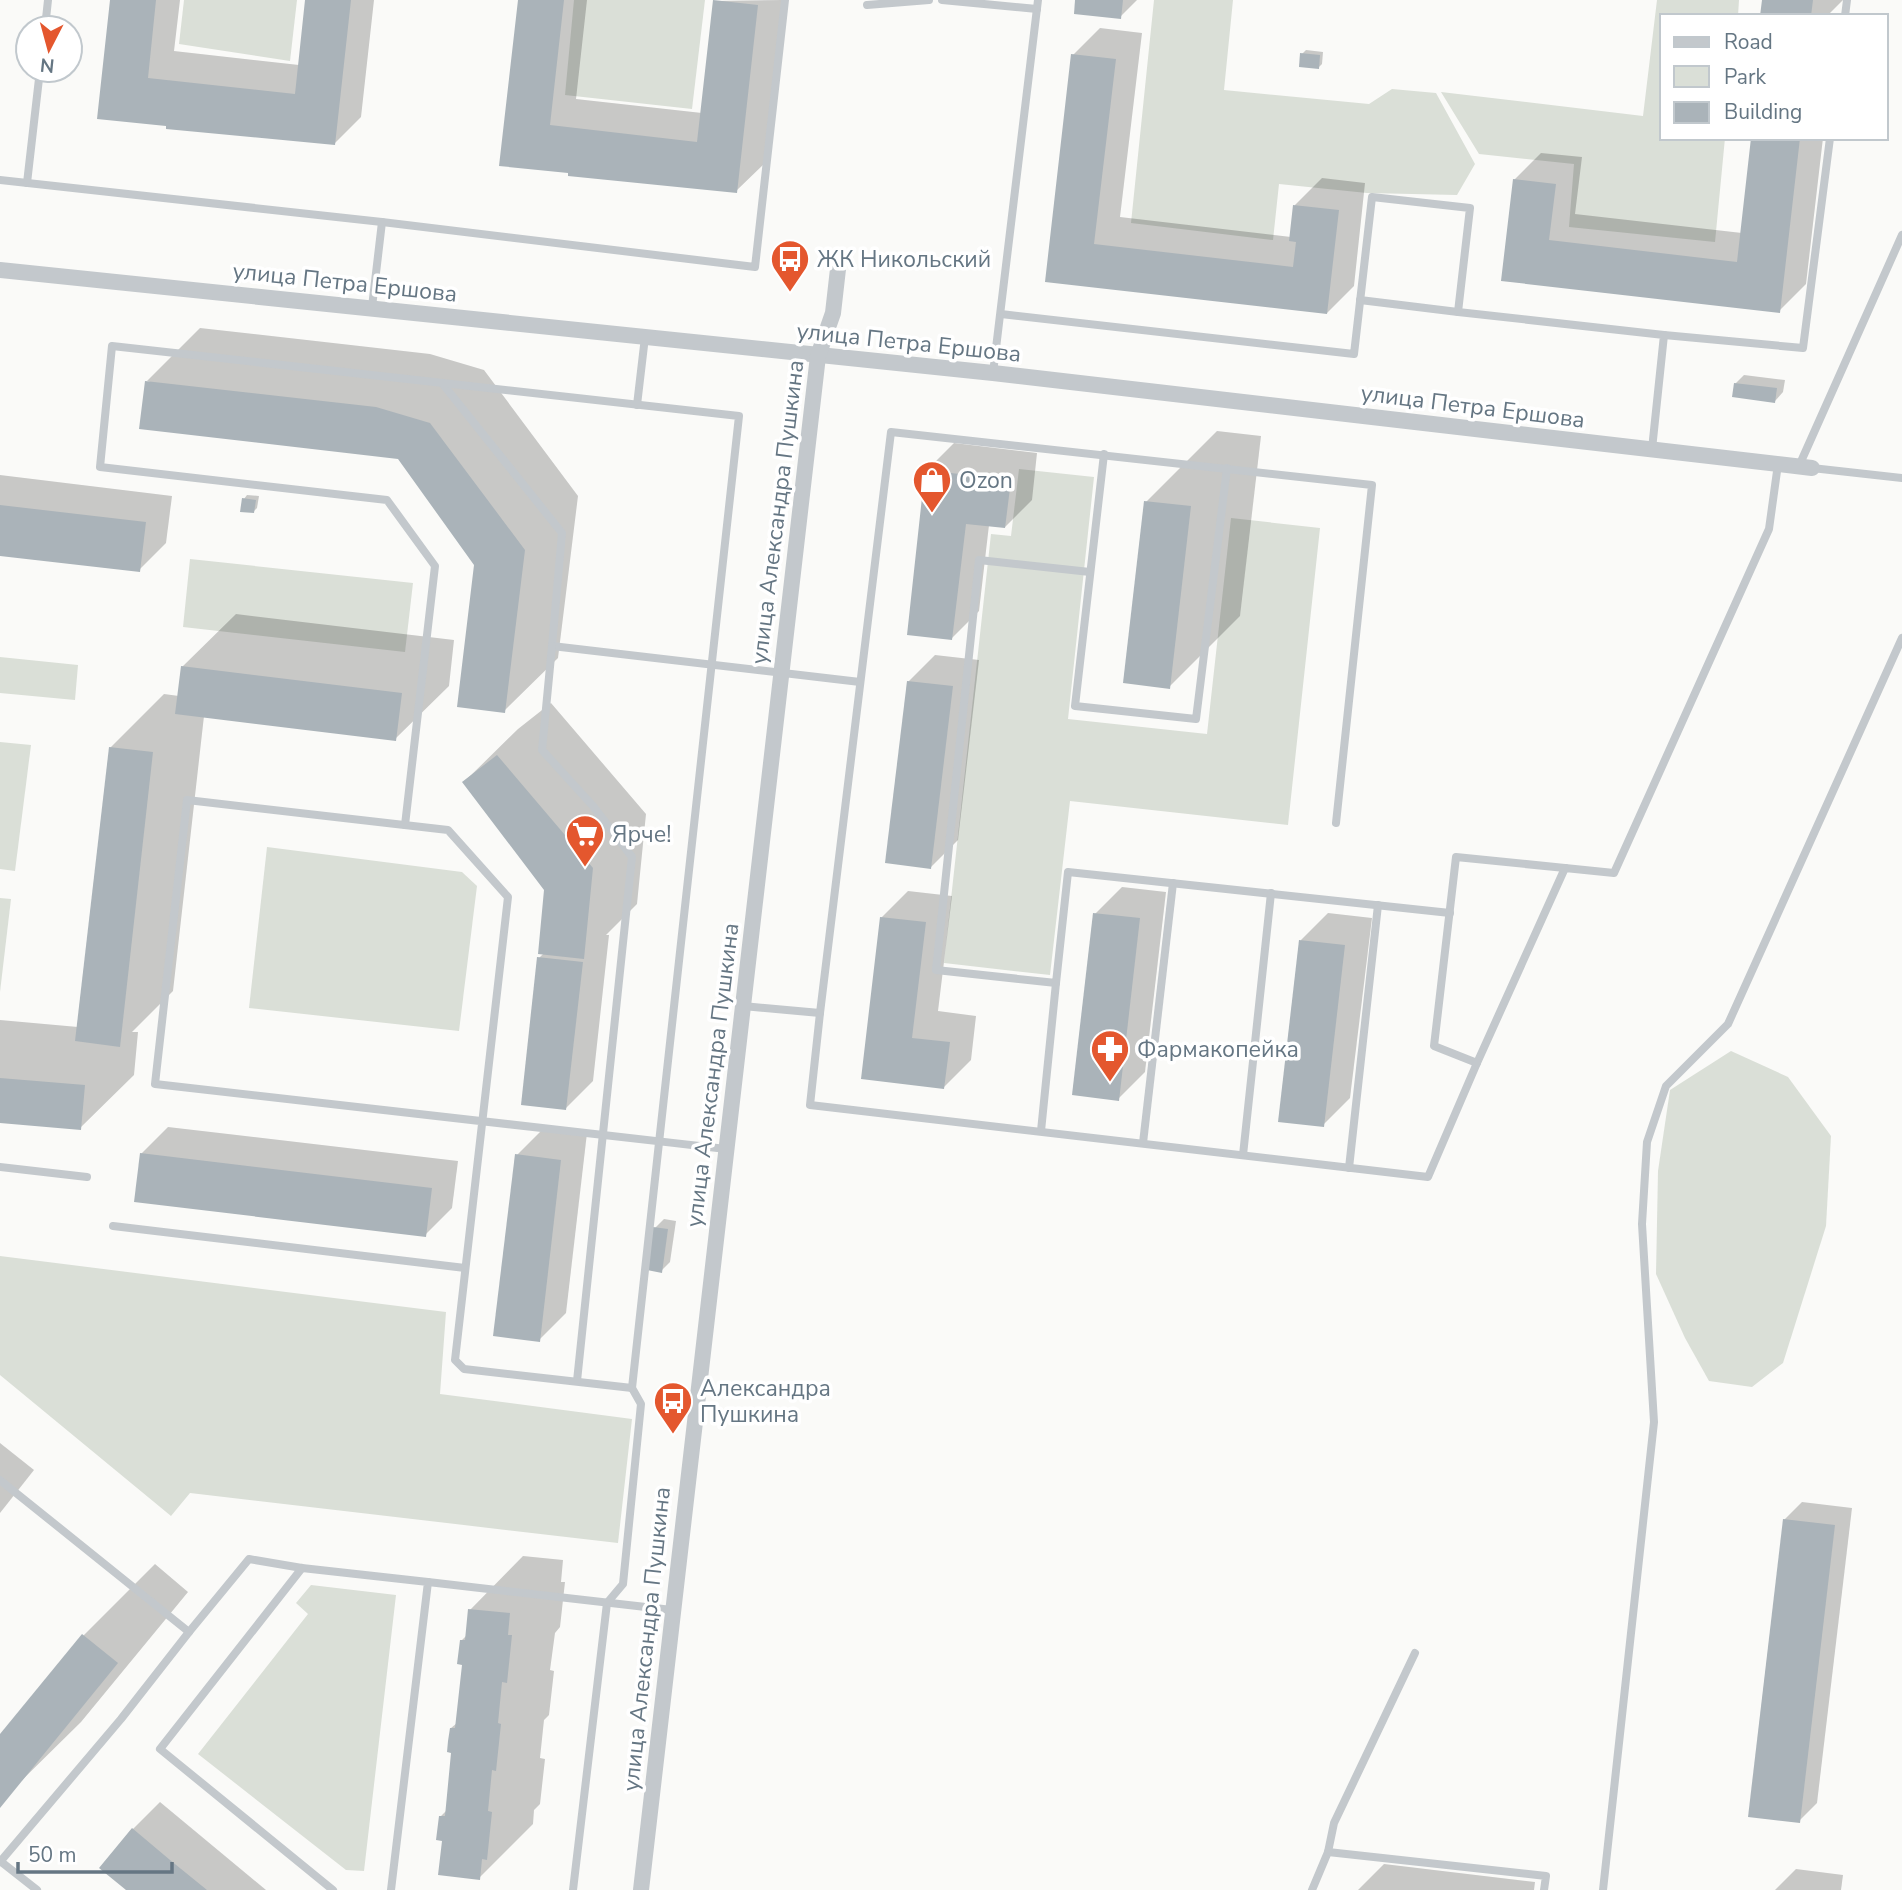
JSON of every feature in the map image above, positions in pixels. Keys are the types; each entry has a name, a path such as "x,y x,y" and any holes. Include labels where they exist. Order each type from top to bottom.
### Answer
{"street":[{"name":"улица Александра Пушкина","path":"641,1890 818,356 834,313 838,269"},
{"name":"улица Петра Ершова","path":"0,270 993,373 1805,467"}],"lane":[{"path":"0,180 755,267 785,0"},
{"path":"867,5 929,0"},
{"path":"942,0 1037,5 993,373"},
{"path":"27,183 38,84"},
{"path":"1360,300 1802,348 1830,140"},
{"path":"1001,314 1354,354 1372,197 1470,208 1458,312"},
{"path":"372,307 382,222"},
{"path":"1902,235 1805,467 1902,478"},
{"path":"1652,449 1664,335"},
{"path":"637,405 645,337"},
{"path":"405,825 435,566 387,500 100,467 112,346 739,416 632,1388 641,1404 623,1584 607,1603 573,1890"},
{"path":"442,383 562,533 542,750 593,806 632,857 577,1381"},
{"path":"1336,823 1372,485 891,432 810,1105 1428,1177 1565,868"},
{"path":"1104,454 1075,706 1196,719 1227,468"},
{"path":"1477,1063 1434,1046 1456,857 1614,873 1769,529 1778,464"},
{"path":"1056,983 936,971 979,560 1090,572"},
{"path":"1603,1890 1654,1422 1642,1224 1647,1142 1666,1086 1728,1024 1902,638"},
{"path":"552,646 860,682"},
{"path":"632,1388 464,1368 455,1360 465,1268 482,1121 508,897 448,830 187,800 155,1084 482,1121 604,1135 660,1141 726,1149"},
{"path":"1041,1131 1068,872 1450,912"},
{"path":"1143,1143 1173,883"},
{"path":"1243,1155 1271,893"},
{"path":"1349,1168 1378,905"},
{"path":"743,1006 820,1013"},
{"path":"0,1167 87,1177"},
{"path":"113,1226 465,1268"},
{"path":"0,1480 189,1632"},
{"path":"37,1890 0,1861 121,1719 249,1559 302,1568 672,1610"},
{"path":"302,1568 160,1749 333,1890"},
{"path":"391,1890 428,1582"},
{"path":"1311,1890 1328,1852 1334,1823 1415,1653"},
{"path":"1328,1852 1546,1876 1544,1890"}],"green space":[{"path":"184,0 297,0 290,61 179,44"},
{"path":"574,0 705,0 692,109 565,95"},
{"path":"1154,0 1233,0 1224,90 1369,104 1392,89 1436,93 1475,164 1457,195 1367,193 1279,184 1273,240 1131,223"},
{"path":"1657,0 1739,0 1738,14 1660,14 1660,140 1725,140 1715,242 1569,227 1574,164 1479,154 1441,92 1643,116"},
{"path":"1019,469 1094,477 1068,719 1207,734 1231,518 1320,528 1288,825 1070,801 1050,975 944,963 991,534 1011,536"},
{"path":"190,559 413,583 405,652 183,627"},
{"path":"0,657 78,665 75,700 0,693"},
{"path":"0,742 31,745 15,871 0,869"},
{"path":"267,847 462,872 477,886 459,1031 249,1008"},
{"path":"0,898 11,899 0,992"},
{"path":"1731,1051 1788,1077 1831,1136 1826,1226 1783,1363 1752,1387 1709,1381 1685,1338 1656,1274 1658,1171 1670,1090"},
{"path":"0,1256 446,1312 440,1394 632,1419 618,1543 190,1493 171,1516 0,1375"},
{"path":"311,1585 396,1595 364,1871 346,1870 198,1754 308,1614 296,1603"}],"building":[{"path":"110,0 156,0 148,78 295,94 305,0 351,0 335,145 166,129 166,126 97,119"},
{"path":"518,0 564,0 550,125 697,142 713,0 758,5 737,193 568,176 568,173 499,166"},
{"path":"1075,0 1123,0 1121,19 1074,14"},
{"path":"1762,0 1813,0 1811,14 1760,14"},
{"path":"1300,53 1320,55 1319,69 1299,67"},
{"path":"1071,54 1116,59 1094,244 1293,267 1296,242 1289,241 1293,205 1339,210 1327,314 1045,282"},
{"path":"1751,140 1800,140 1780,313 1501,281 1513,179 1556,184 1549,240 1737,262"},
{"path":"145,381 376,407 430,423 525,550 505,713 457,707 474,565 398,459 139,429"},
{"path":"1734,383 1777,388 1775,403 1732,397"},
{"path":"925,470 1011,480 1005,528 966,524 952,640 907,635"},
{"path":"242,498 256,500 254,513 240,512"},
{"path":"1144,501 1191,506 1170,689 1123,683"},
{"path":"0,505 146,522 140,572 0,556"},
{"path":"181,666 402,693 396,741 175,714"},
{"path":"907,681 953,686 931,869 885,863"},
{"path":"109,747 153,752 120,1047 75,1041"},
{"path":"497,755 593,868 584,959 538,954 544,890 462,782"},
{"path":"1093,913 1140,918 1119,1101 1072,1095"},
{"path":"880,917 926,922 912,1038 950,1042 944,1089 861,1079"},
{"path":"1299,940 1345,945 1324,1127 1278,1122"},
{"path":"537,957 583,962 566,1110 521,1105"},
{"path":"0,1078 85,1085 81,1130 0,1123"},
{"path":"140,1153 432,1188 426,1237 134,1202"},
{"path":"515,1154 561,1160 540,1342 493,1336"},
{"path":"653,1227 668,1229 662,1273 647,1270"},
{"path":"1783,1519 1835,1525 1800,1823 1748,1817"},
{"path":"468,1609 510,1613 508,1635 512,1635 507,1683 502,1682 496,1771 492,1770 488,1811 492,1812 487,1860 482,1859 480,1880 438,1875 442,1841 436,1840 439,1816 445,1816 451,1753 447,1752 448,1741 450,1728 455,1728 462,1665 457,1664 460,1640 465,1640"},
{"path":"82,1634 118,1663 0,1808 0,1734"},
{"path":"132,1828 207,1890 126,1890 99,1868"}],"place":[{"name":"ЖК Никольский","path":"790,293"},
{"name":"Ozon","path":"932,514"},
{"name":"Ярче!","path":"585,868"},
{"name":"Фармакопейка","path":"1110,1083"},
{"name":"Александра Пушкина","path":"673,1435"}]}
